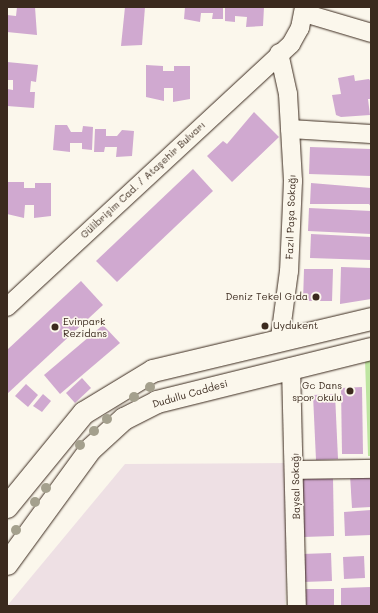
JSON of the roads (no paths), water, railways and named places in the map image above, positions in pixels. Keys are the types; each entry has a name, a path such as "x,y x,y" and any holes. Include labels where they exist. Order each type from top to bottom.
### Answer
{"main road":[{"path":"7,507 84,413 133,381 153,371 280,338 371,319"},
{"name":"Dudullu Caddesi","path":"7,564 91,449 124,419 156,402 291,367 371,349"}],"street":[{"path":"304,10 371,32"},
{"name":"Gülibrişim Cad. / Ataşehir Bulvarı","path":"7,307 279,53 291,44 304,10"},
{"name":"Fazıl Paşa Sokağı","path":"279,53 288,94 293,180 289,271 280,338"},
{"path":"290,129 371,134"},
{"name":"Baysal Sokağı","path":"291,367 296,470 297,606"},
{"path":"296,470 371,469"}],"place":[{"name":"Deniz Tekel Gıda","path":"316,297"},
{"name":"Uydukent","path":"265,326"},
{"name":"Evinpark Rezidans","path":"55,327"},
{"name":"Gc Dans spor okulu","path":"350,391"}]}
